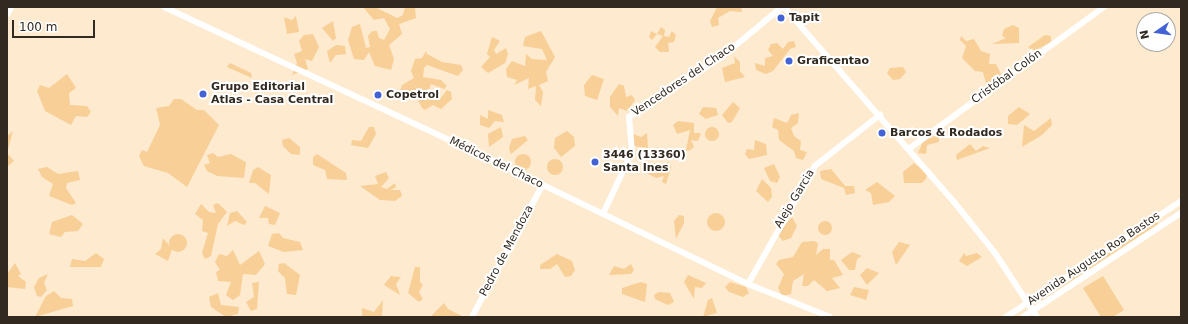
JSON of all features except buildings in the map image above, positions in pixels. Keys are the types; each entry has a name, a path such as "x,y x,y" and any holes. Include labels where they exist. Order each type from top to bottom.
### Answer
{"highway":[{"path":"7,13 10,7"}],"main road":[{"name":"Médicos del Chaco","path":"164,7 748,284 830,317"},
{"path":"783,7 910,148 995,253 1037,317"},
{"name":"Avenida Augusto Roa Bastos","path":"1006,317 1181,201"},
{"name":"Avenida Augusto Roa Bastos","path":"1024,317 1181,213"}],"street":[{"name":"Vencedores del Chaco","path":"603,214 632,152 628,117 723,56 783,7"},
{"name":"Cristóbal Colón","path":"910,148 1104,7"},
{"name":"Alejo Garcia","path":"748,284 815,166 880,116"},
{"name":"Pedro de Mendoza","path":"472,317 542,186"}],"shaded area":[{"path":"363,7 375,7 397,18 403,15 405,7 415,8 416,18 399,24 402,34 389,45 394,59 391,70 375,66 369,52 364,60 354,59 348,40 352,27 360,24 366,48 370,47 368,36 372,31 377,31 379,38 384,40 390,29 384,18 374,20"},
{"path":"717,7 741,7 742,12 730,11 718,18 719,25 712,27 710,21"},
{"path":"296,16 299,32 287,34 284,17 292,20"},
{"path":"333,21 336,38 333,41 322,28"},
{"path":"1013,25 1019,28 1019,43 992,44 1006,38 1002,36 1004,29"},
{"path":"661,27 665,30 664,36 669,37 672,31 676,35 674,42 668,43 669,52 660,52 655,47 663,36 657,34"},
{"path":"541,31 555,57 546,72 548,81 539,85 543,92 541,106 535,100 536,86 528,89 529,78 514,85 517,80 507,77 506,69 512,61 525,66 526,54 532,59 547,60 542,49 523,46 525,37"},
{"path":"651,31 657,34 652,40 649,37"},
{"path":"313,34 319,47 312,61 305,59 308,69 292,75 297,63 294,54 302,51 299,41 304,35"},
{"path":"1045,35 1051,36 1051,42 1034,51 1028,47"},
{"path":"961,36 966,41 974,39 981,51 990,54 989,64 996,64 1002,76 986,84 983,72 975,71 962,58 966,46 960,40"},
{"path":"492,37 500,41 494,50 496,54 506,48 508,54 505,63 488,73 481,67 490,57 487,54"},
{"path":"794,41 796,47 790,49 773,71 766,74 756,70 755,63 765,66 765,58 773,56 768,50 771,44 777,43 783,49 788,42"},
{"path":"336,45 345,46 346,54 336,55 330,63 327,51"},
{"path":"426,51 427,54 442,62 461,65 463,70 458,76 427,65 424,68 423,77 441,80 447,86 444,89 431,84 429,92 434,100 439,100 447,90 451,92 452,99 441,109 433,105 425,110 422,108 418,100 420,96 416,93 420,87 411,99 400,91 402,85 414,78 411,71 415,59 422,58"},
{"path":"734,56 740,62 740,71 745,77 725,82 722,68 735,63"},
{"path":"230,63 251,73 252,78 227,67"},
{"path":"903,67 906,72 900,79 893,80 887,73 890,68"},
{"path":"67,74 76,88 69,93 70,105 87,106 91,112 87,117 76,116 71,125 45,111 37,91 40,85 49,88"},
{"path":"592,75 604,79 597,100 585,96 584,85"},
{"path":"619,84 624,86 626,97 632,95 635,100 627,111 619,108 618,116 610,107 610,97"},
{"path":"174,99 181,99 197,110 204,110 219,125 187,187 168,173 144,166 139,156 142,150 147,152 160,125 156,108 169,106"},
{"path":"733,102 740,108 732,122 728,123 722,115"},
{"path":"703,107 716,108 718,115 706,119 699,114"},
{"path":"1019,107 1030,114 1017,125 1008,124 1008,116"},
{"path":"488,110 502,115 504,122 495,121 489,128 480,125 480,115 488,119"},
{"path":"799,113 798,123 791,128 794,136 801,141 800,150 807,152 803,160 796,158 794,151 779,140 778,130 772,127 774,118 787,123 791,115"},
{"path":"1051,118 1052,125 1042,135 1022,147 1024,125 1034,131"},
{"path":"678,121 694,123 694,133 701,133 698,141 691,140 694,147 689,151 686,150 690,130 677,134 673,125"},
{"path":"369,127 374,127 376,134 368,148 351,145 352,140 361,141"},
{"path":"501,127 503,137 489,147 488,134"},
{"path":"709,127 715,127 719,131 719,137 715,141 709,141 705,137 705,131"},
{"path":"13,131 7,153 7,136"},
{"path":"567,131 574,137 575,146 561,157 554,148 555,138"},
{"path":"647,133 648,148 634,146 633,134 641,137"},
{"path":"525,136 528,140 511,154 509,148 512,139"},
{"path":"933,136 939,137 939,142 927,145 926,154 918,153 923,142"},
{"path":"289,138 300,147 300,155 291,154 283,146 282,140"},
{"path":"755,140 766,144 767,155 749,159 745,154 747,149 754,150"},
{"path":"970,144 976,151 983,146 990,148 957,160 956,155"},
{"path":"7,153 14,161 7,167"},
{"path":"213,153 218,157 231,154 246,162 244,178 217,176 207,171 204,165 210,163 207,155"},
{"path":"317,154 346,173 347,180 327,179 325,170 313,165 313,157"},
{"path":"520,154 526,154 531,159 529,168 526,170 520,170 515,165 515,159"},
{"path":"555,159 561,161 563,167 561,173 555,175 549,173 547,167 549,161"},
{"path":"668,162 671,167 666,184 662,182 664,176 656,178 648,174 648,167 655,163 661,166"},
{"path":"914,163 927,174 926,179 922,183 904,183 903,172"},
{"path":"774,164 780,177 777,183 770,181 764,168"},
{"path":"47,167 58,174 78,171 80,180 67,183 66,188 76,203 72,205 49,196 53,184 42,177 38,169"},
{"path":"258,167 271,175 269,194 255,183 249,183 253,170"},
{"path":"831,169 845,186 854,186 855,193 846,195 844,188 821,179 820,171"},
{"path":"386,172 389,178 381,187 387,189 395,183 396,187 391,190 400,190 402,196 395,201 380,200 360,186 378,184 375,176"},
{"path":"762,179 771,188 772,197 768,202 756,191"},
{"path":"877,182 895,196 889,202 873,205 871,193 865,190"},
{"path":"218,203 227,212 218,224 211,256 205,259 202,253 208,233 202,231 203,220 195,214 201,204 209,212 216,213 213,205"},
{"path":"265,206 280,213 275,225 269,224 268,218 259,218"},
{"path":"237,211 247,222 244,225 235,221 227,226 230,213"},
{"path":"712,213 720,213 725,218 723,229 720,231 712,231 707,226 707,218"},
{"path":"72,215 83,224 78,231 65,232 61,237 49,234 52,222"},
{"path":"679,215 684,216 684,223 676,239 674,221"},
{"path":"792,217 797,226 791,238 783,241 777,234"},
{"path":"822,221 828,221 832,225 832,231 828,235 822,235 818,231 818,225"},
{"path":"1156,221 1158,224 1036,304 1036,301"},
{"path":"279,233 283,238 300,242 303,250 284,252 268,246 272,234"},
{"path":"178,234 184,237 187,243 184,249 178,252 172,249 169,243 172,237"},
{"path":"163,238 172,249 168,261 155,254 161,249"},
{"path":"814,241 818,243 816,255 823,249 830,249 830,260 834,260 843,275 832,278 840,288 827,291 814,280 808,286 802,286 804,274 793,281 791,294 782,296 778,288 784,274 776,264 779,260 793,257 802,242"},
{"path":"899,242 910,245 896,265 892,252"},
{"path":"233,250 240,265 259,251 265,264 256,275 243,274 240,295 233,300 226,295 231,282 218,281 216,272 220,270 215,262 219,254 227,256"},
{"path":"852,252 862,256 857,259 855,270 849,270 841,260"},
{"path":"96,253 104,259 101,267 70,267 72,259 85,261"},
{"path":"964,253 966,256 977,253 982,257 967,266 959,261"},
{"path":"557,254 572,261 575,270 571,276 565,277 557,264 550,269 540,269 540,265"},
{"path":"15,263 21,274 18,276 26,282 25,289 7,287 7,274"},
{"path":"284,263 300,275 296,295 287,294 285,278 278,271 279,264"},
{"path":"631,264 634,270 631,274 609,275 614,266 624,269"},
{"path":"415,267 420,267 420,282 423,285 419,292 423,299 419,302 408,293"},
{"path":"867,268 879,273 867,285 860,275"},
{"path":"48,274 44,283 47,290 41,297 37,296 34,287 39,278"},
{"path":"688,275 706,283 702,288 695,287 694,299 684,282"},
{"path":"391,276 401,277 396,284 400,295 384,285"},
{"path":"1103,276 1124,310 1113,317 1101,317 1083,288"},
{"path":"259,282 257,309 251,311 246,302 254,297 252,283"},
{"path":"641,282 647,284 645,302 622,294 622,288"},
{"path":"730,282 746,287 749,293 743,297 729,292 725,287"},
{"path":"854,287 869,290 866,300 850,295"},
{"path":"54,291 61,298 72,299 73,306 35,317 46,296"},
{"path":"659,292 670,293 674,302 668,305 655,299 654,295"},
{"path":"218,293 221,305 239,307 238,314 226,317 211,307 209,297"},
{"path":"712,298 717,313 703,317 708,300"},
{"path":"383,300 382,317 362,317 362,308 374,312"},
{"path":"444,303 448,309 464,317 430,317"}],"place":[{"name":"Tapit","path":"781,18"},
{"name":"Graficentao","path":"789,61"},
{"name":"Grupo Editorial Atlas - Casa Central","path":"203,94"},
{"name":"Copetrol","path":"378,95"},
{"name":"Barcos & Rodados","path":"882,133"},
{"name":"3446 (13360) Santa Ines","path":"595,162"}]}
